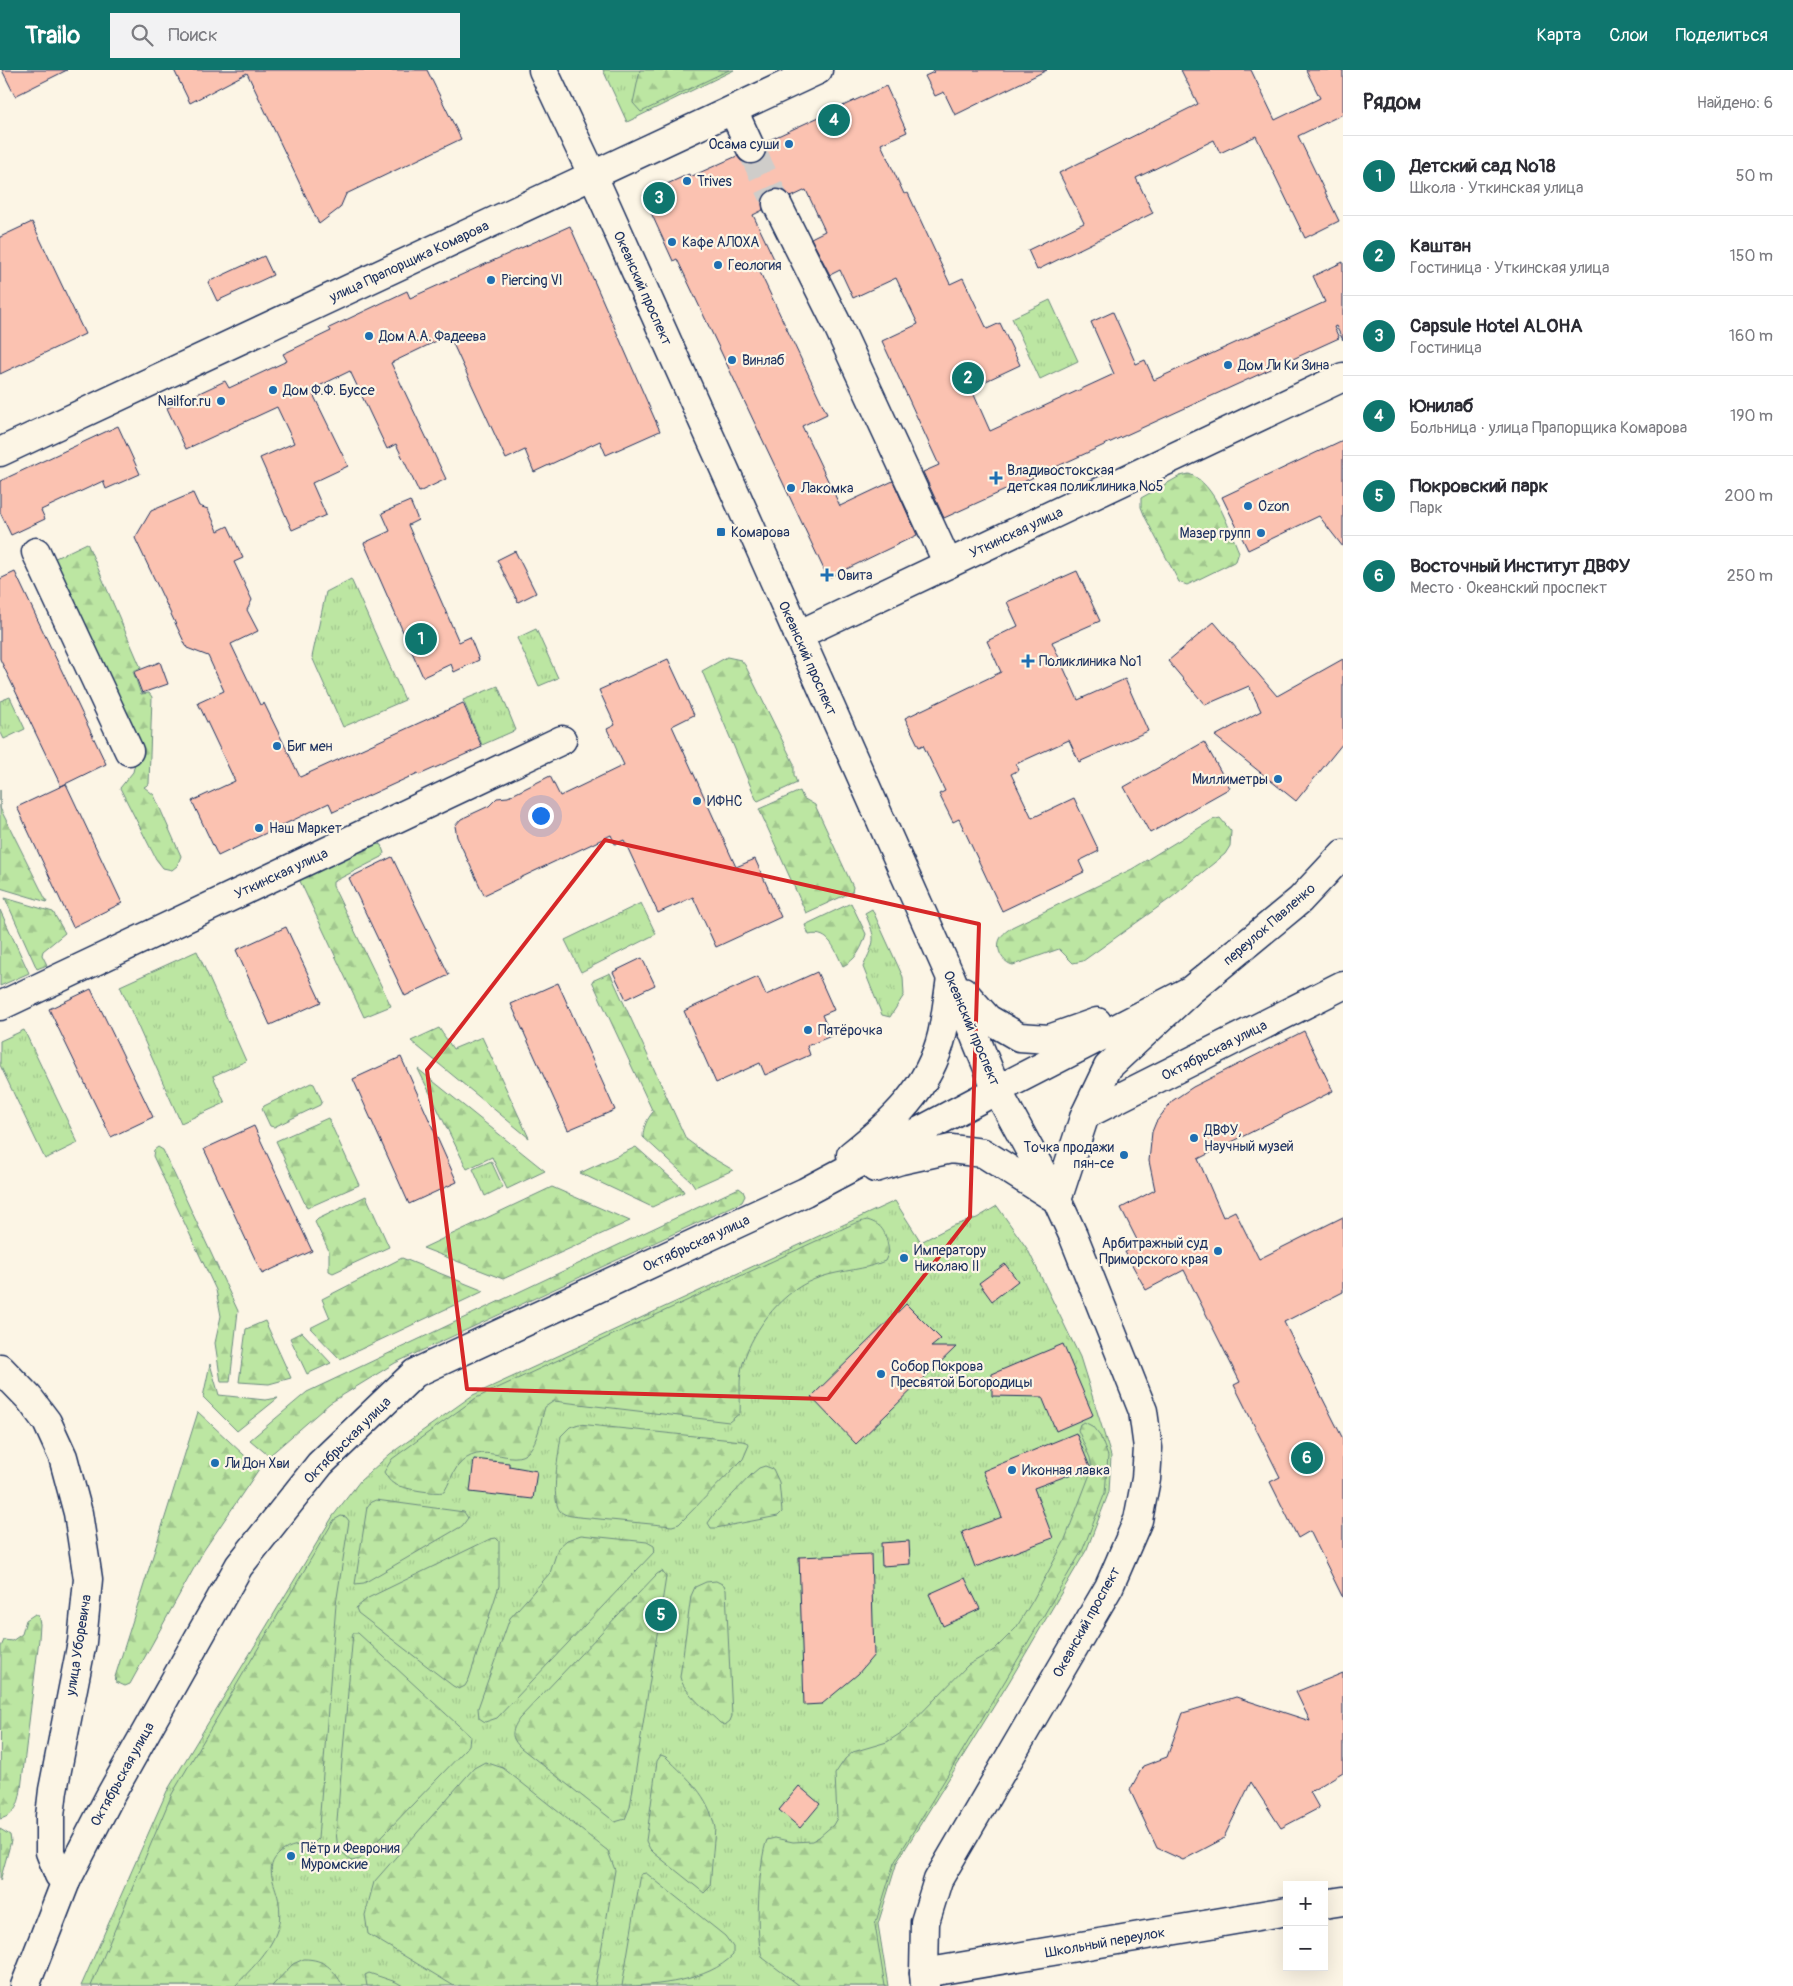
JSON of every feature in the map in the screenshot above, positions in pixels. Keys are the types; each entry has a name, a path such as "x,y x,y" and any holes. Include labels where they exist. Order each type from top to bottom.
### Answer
{"main road":[{"name":"Океанский проспект","path":"542,70 593,176 798,635 951,978 997,1090 1057,1200 1082,1256 1143,1411 1148,1448 1146,1479 1138,1520 1109,1587 938,1880 925,1922 924,1980"},
{"name":"улица Прапорщика Комарова","path":"0,452 818,70"},
{"path":"734,110 751,149"},
{"path":"777,204 836,324 948,564"},
{"name":"Уткинская улица","path":"798,635 1343,378"},
{"path":"36,552 130,751"},
{"name":"Уткинская улица","path":"0,1006 562,740"},
{"name":"переулок Павленко","path":"1191,990 1300,900 1343,854"},
{"path":"951,978 988,1019 1019,1037 1049,1039 1191,990"},
{"path":"805,1192 869,1140 904,1108 927,1077 942,1036 951,978"},
{"name":"Октябрьская улица","path":"1085,1115 1343,985"},
{"path":"805,1192 1191,990"},
{"path":"805,1192 901,1160 952,1149 983,1153 1057,1200 1085,1115 1108,1067 1191,990"},
{"name":"Октябрьская улица","path":"25,1986 66,1880 110,1796 238,1566 320,1464 415,1373 805,1192"},
{"name":"улица Уборевича","path":"0,1368 29,1398 47,1422 63,1457 78,1513 88,1579 82,1642 53,1790 50,1816 50,1852 60,1875 66,1880"},
{"path":"1328,1903 1343,1901"},
{"name":"Школьный переулок","path":"924,1980 1283,1911"}],"highlighted area":[{"path":"605,840 979,924 970,1217 828,1399 467,1389 427,1070"}],"green space":[{"path":"603,70 734,70 627,122"},
{"path":"640,70 729,70 641,112 633,103"},
{"path":"1050,300 1078,361 1040,379 1012,318"},
{"path":"1189,474 1206,486 1213,496 1220,507 1239,552 1236,561 1187,585 1179,582 1145,517 1141,507 1141,498 1180,476"},
{"path":"87,543 141,668 133,671 141,694 149,693 152,697 149,784 144,787 154,795 181,856 177,866 172,870 163,868 156,859 120,788 133,772 135,763 47,562"},
{"path":"351,579 405,700 343,727 312,657 326,592"},
{"path":"536,629 558,678 539,686 517,638"},
{"path":"727,657 741,660 745,665 794,764 794,775 797,783 758,801 702,671"},
{"path":"498,686 516,730 482,745 463,700"},
{"path":"10,697 25,729 4,739 0,731 0,701"},
{"path":"800,791 803,798 815,805 853,887 852,892 806,913 759,809"},
{"path":"0,808 47,902 0,888"},
{"path":"1220,818 1231,831 1230,846 1225,854 1171,898 1083,961 1073,963 1059,949 1013,965 1003,959 999,951 1000,939 1012,927 1132,869 1212,820"},
{"path":"375,843 381,845 384,853 382,857 333,882 333,886 391,1006 364,1017 299,879"},
{"path":"5,898 53,912 65,933 43,951 42,955 47,965 37,969"},
{"path":"641,903 656,934 581,972 565,940"},
{"path":"851,903 866,934 858,953 843,966 831,943 822,936 816,934 809,935 805,925"},
{"path":"872,909 903,977 904,995 890,1017 882,1015 863,967 873,940 865,913"},
{"path":"0,910 29,973 0,986"},
{"path":"197,951 246,1061 213,1076 225,1103 181,1123 120,986"},
{"path":"610,973 686,1139 709,1156 733,1170 695,1187 691,1181 643,1137 646,1124 653,1112 592,981"},
{"path":"439,1028 453,1049 482,1037 529,1138 411,1041"},
{"path":"24,1030 78,1143 45,1159 0,1065 0,1041"},
{"path":"418,1069 545,1171 507,1189 492,1157 467,1169"},
{"path":"311,1083 314,1084 322,1101 320,1105 274,1127 270,1126 262,1109 264,1106"},
{"path":"328,1118 359,1185 307,1208 276,1141"},
{"path":"158,1147 163,1150 238,1311 230,1382 221,1382 215,1343 221,1316 216,1290 153,1156 154,1150"},
{"path":"636,1147 681,1187 684,1192 652,1207 580,1173"},
{"path":"491,1161 503,1187 485,1196 473,1169"},
{"path":"552,1187 630,1221 503,1279 423,1248"},
{"path":"739,1188 745,1196 742,1202 395,1363 330,1403 269,1456 250,1440 307,1392"},
{"path":"366,1196 389,1247 333,1273 329,1271 329,1251 315,1222"},
{"path":"895,1201 921,1242 952,1226 977,1218 997,1206 1028,1250 1080,1357 1111,1456 1109,1492 1087,1549 1009,1682 897,1862 878,1924 888,1986 81,1986 167,1791 333,1516 360,1481 390,1454 473,1395"},
{"path":"867,1220 878,1225 884,1232 889,1252 885,1261 807,1282 772,1311 748,1349 741,1375 740,1413 729,1422 554,1401 545,1407 537,1436 529,1451 522,1456 514,1457 486,1453 476,1454 467,1458 457,1467 444,1492 426,1492 399,1486 391,1482 384,1472 392,1459 476,1398 853,1224"},
{"path":"402,1258 484,1291 340,1359 310,1328 330,1318 322,1299"},
{"path":"265,1321 291,1378 269,1384 239,1382 246,1329"},
{"path":"302,1332 331,1363 307,1374 290,1338"},
{"path":"210,1364 219,1395 265,1400 278,1398 237,1431 203,1397"},
{"path":"198,1412 259,1469 204,1550 130,1684 125,1686 116,1682 115,1677"},
{"path":"1084,1422 1092,1426 1100,1436 1108,1456 1105,1493 1083,1549 894,1863 875,1925 885,1986 800,1986 763,1958 760,1949 758,1919 760,1881 767,1840 775,1838 793,1842 812,1841 819,1837 833,1825 837,1818 835,1774 845,1759 853,1752 887,1742 904,1731 968,1665 994,1650 1016,1628 1064,1542 1092,1469 1090,1458 1078,1430 1080,1424"},
{"path":"579,1424 742,1441 747,1442 749,1445 743,1459 679,1524 672,1526 579,1517 566,1515 560,1511 557,1505 555,1486 561,1436 570,1427"},
{"path":"765,1466 773,1469 779,1482 782,1512 778,1516 711,1528 708,1523 715,1513 752,1474"},
{"path":"376,1500 464,1512 468,1518 462,1526 364,1583 355,1584 367,1507"},
{"path":"341,1516 346,1517 349,1521 336,1604 318,1839 312,1845 295,1846 284,1850 272,1865 272,1877 278,1896 280,1913 279,1923 272,1941 262,1957 235,1986 91,1986 172,1794 334,1520"},
{"path":"581,1535 647,1542 654,1546 655,1551 497,1718 485,1722 479,1718 478,1708 510,1618 550,1573 558,1548 567,1540"},
{"path":"496,1538 499,1541 499,1586 469,1679 465,1686 459,1689 453,1686 358,1613 356,1608 368,1598 490,1539"},
{"path":"662,1571 666,1577 630,1807 625,1819 615,1822 521,1748 513,1737 513,1731 519,1719 657,1574"},
{"path":"716,1581 724,1585 726,1590 732,1716 725,1725 703,1708 686,1689 680,1677 691,1596 695,1587 706,1582"},
{"path":"35,1614 38,1615 40,1624 39,1639 20,1794 16,1808 10,1815 0,1819 1,1647 4,1640 12,1641 22,1634 26,1620"},
{"path":"353,1633 358,1633 470,1736 469,1745 466,1749 360,1859 352,1861 338,1849 336,1832"},
{"path":"661,1755 666,1757 696,1788 712,1816 715,1828 710,1887 704,1893 654,1853 646,1841 657,1761"},
{"path":"485,1762 503,1768 608,1851 615,1870 595,1986 454,1986 368,1934 365,1915 374,1882 474,1768"},
{"path":"0,1829 10,1835 11,1841 0,1881"},
{"path":"646,1873 725,1936 733,1947 733,1955 710,1971 696,1976 666,1983 622,1986 641,1874"},
{"path":"304,1959 311,1959 327,1966 336,1974 343,1986 272,1986 293,1964"},
{"path":"369,1973 403,1986 367,1986 365,1975"}],"building":[{"path":"2,70 67,70 15,96"},
{"path":"174,70 427,70 461,139 346,194 340,208 319,224 247,73 190,103"},
{"path":"933,70 1047,70 955,115 944,92 935,96 925,76 934,72"},
{"path":"1181,70 1251,70 1275,120 1320,98 1306,70 1343,70 1343,114 1298,136 1339,221 1305,238 1256,136 1220,153 1214,140 1136,178 1153,213 1037,270 1028,250 1084,223 1059,173 1198,104"},
{"path":"886,86 907,132 881,144 904,194 908,193 950,284 963,278 987,329 1000,323 1020,365 971,388 990,431 1114,374 1091,322 1113,312 1136,364 1145,360 1154,380 1325,302 1313,276 1343,262 1343,340 1336,326 1334,327 1339,338 944,518 923,472 939,465 882,341 918,324 896,278 853,298 840,270 830,275 811,238 825,231 806,190 791,197 785,191 777,188 770,190 764,196 763,210 753,215 775,261 758,268 827,414 802,426 840,506 893,481 917,535 828,578 677,259 673,261 643,195 689,174 690,177 737,156 742,162 749,164 757,163 764,158 767,150 765,142"},
{"path":"32,222 85,334 0,374 0,237"},
{"path":"570,226 660,431 606,455 600,441 534,472 525,450 506,459 449,335 391,363 446,479 419,492 396,444 387,449 350,371 311,390 348,466 312,483 326,515 292,530 260,458 294,443 277,407 186,449 167,408 225,381 229,388 287,361 283,354 331,331 329,328 407,291 410,298"},
{"path":"264,256 273,275 217,301 208,282"},
{"path":"118,426 140,474 106,489 103,481 41,510 45,519 11,535 0,512 0,481"},
{"path":"1343,440 1343,547 1319,516 1248,550 1222,497"},
{"path":"193,493 199,506 208,509 218,531 228,526 243,558 234,562 252,600 247,610 258,631 231,644 260,705 264,703 300,777 463,703 482,747 419,775 418,773 333,812 329,803 218,856 192,801 235,781 198,703 224,691 208,656 187,648 135,538 151,511"},
{"path":"410,501 418,520 408,525 459,642 470,637 479,660 454,672 451,664 423,677 364,543 390,531 382,513"},
{"path":"515,551 536,593 518,602 497,560"},
{"path":"1077,571 1100,621 1052,642 1078,700 1125,679 1148,731 1079,762 1069,740 1016,764 1019,770 1011,774 1032,818 1074,798 1099,851 1079,861 1084,872 1002,911 959,819 953,822 939,794 945,791 923,745 919,747 905,718 1001,672 987,641 1018,626 1007,602"},
{"path":"15,572 106,764 61,786 0,659 0,579"},
{"path":"1214,622 1277,696 1343,659 1343,743 1296,801 1215,736 1261,711 1249,686 1205,705 1168,661"},
{"path":"668,659 694,715 672,726 736,867 755,859 781,917 716,947 693,897 658,913 624,840 615,844 611,835 484,895 457,837 455,826 461,819 489,806 497,798 508,797 550,776 560,796 624,765 607,729 615,725 599,690"},
{"path":"160,662 168,684 142,693 134,672"},
{"path":"1204,742 1230,788 1150,833 1124,787"},
{"path":"66,784 122,903 73,927 17,807"},
{"path":"392,857 449,975 405,996 349,878"},
{"path":"286,927 321,1002 270,1025 236,950"},
{"path":"642,958 655,985 626,999 613,972"},
{"path":"817,972 834,1010 822,1015 831,1036 807,1046 810,1055 765,1075 760,1063 716,1083 684,1011 758,977 766,995"},
{"path":"558,983 615,1110 568,1130 511,1004"},
{"path":"91,989 153,1117 111,1137 49,1009"},
{"path":"1304,1031 1333,1091 1198,1159 1223,1217 1235,1211 1259,1259 1343,1217 1343,1292 1284,1322 1343,1439 1343,1598 1310,1531 1298,1538 1270,1482 1280,1477 1234,1385 1240,1382 1184,1270 1146,1290 1125,1252 1139,1244 1121,1208 1155,1190 1149,1161 1152,1132 1156,1122 1172,1101 1193,1087"},
{"path":"401,1057 457,1182 409,1204 353,1079"},
{"path":"254,1126 312,1251 262,1274 204,1149"},
{"path":"1005,1264 1018,1281 992,1301 979,1283"},
{"name":"Собор Покрова Пресвятой Богородицы","path":"906,1304 941,1339 931,1347 956,1347 856,1444 811,1397"},
{"path":"1063,1344 1093,1415 1056,1431 1042,1397 992,1396 992,1374"},
{"path":"1076,1433 1090,1467 1034,1488 1053,1538 975,1567 962,1532 1002,1517 983,1471"},
{"path":"474,1459 509,1463 509,1466 537,1471 533,1499 470,1492"},
{"path":"909,1541 910,1564 882,1566 881,1543"},
{"path":"871,1554 874,1655 858,1674 822,1704 804,1705 799,1557"},
{"path":"965,1578 980,1609 943,1626 929,1594"},
{"path":"1343,1673 1343,1772 1310,1792 1319,1808 1281,1828 1251,1782 1223,1839 1183,1860 1157,1848 1130,1790 1143,1766 1167,1757 1183,1713 1236,1697 1310,1721 1296,1692"},
{"path":"799,1786 820,1804 800,1828 779,1810"}],"tunnel":[{"path":"751,149 777,204"}],"place":[{"name":"Юнилаб","path":"834,120"},
{"name":"Осама суши","path":"789,144"},
{"name":"Trives","path":"687,181"},
{"name":"Capsule Hotel ALOHA","path":"659,198"},
{"name":"Кафе АЛОХА","path":"672,242"},
{"name":"Геология","path":"718,265"},
{"name":"Piercing Vl","path":"491,280"},
{"name":"Дом А.А. Фадеева","path":"369,336"},
{"name":"Винлаб","path":"732,360"},
{"name":"Дом Ли Ки Зина","path":"1228,365"},
{"name":"Каштан","path":"968,378"},
{"name":"Дом Ф.Ф. Буссе","path":"273,390"},
{"name":"Nailfor.ru","path":"221,401"},
{"name":"Владивостокская детская поликлиника №5","path":"996,478"},
{"name":"Лакомка","path":"791,488"},
{"name":"Ozon","path":"1248,506"},
{"name":"Комарова","path":"721,532"},
{"name":"Мазер групп","path":"1261,533"},
{"name":"Овита","path":"827,575"},
{"name":"Детский сад №18","path":"421,639"},
{"name":"Поликлиника №1","path":"1028,661"},
{"name":"Биг мен","path":"277,746"},
{"name":"Миллиметры","path":"1278,779"},
{"name":"ИФНС","path":"697,801"},
{"name":"Наш Маркет","path":"259,828"},
{"name":"Пятёрочка","path":"808,1030"},
{"name":"ДВФУ, Научный музей","path":"1194,1138"},
{"name":"Точка продажи пян-се","path":"1124,1155"},
{"name":"Арбитражный суд Приморского края","path":"1218,1251"},
{"name":"Императору Николаю II","path":"904,1258"},
{"name":"Собор Покрова Пресвятой Богородицы","path":"881,1374"},
{"name":"Восточный Институт ДВФУ","path":"1307,1458"},
{"name":"Ли Дон Хви","path":"215,1463"},
{"name":"Иконная лавка","path":"1012,1470"},
{"name":"Покровский парк","path":"661,1615"},
{"name":"Пётр и Феврония Муромские","path":"291,1856"}]}
